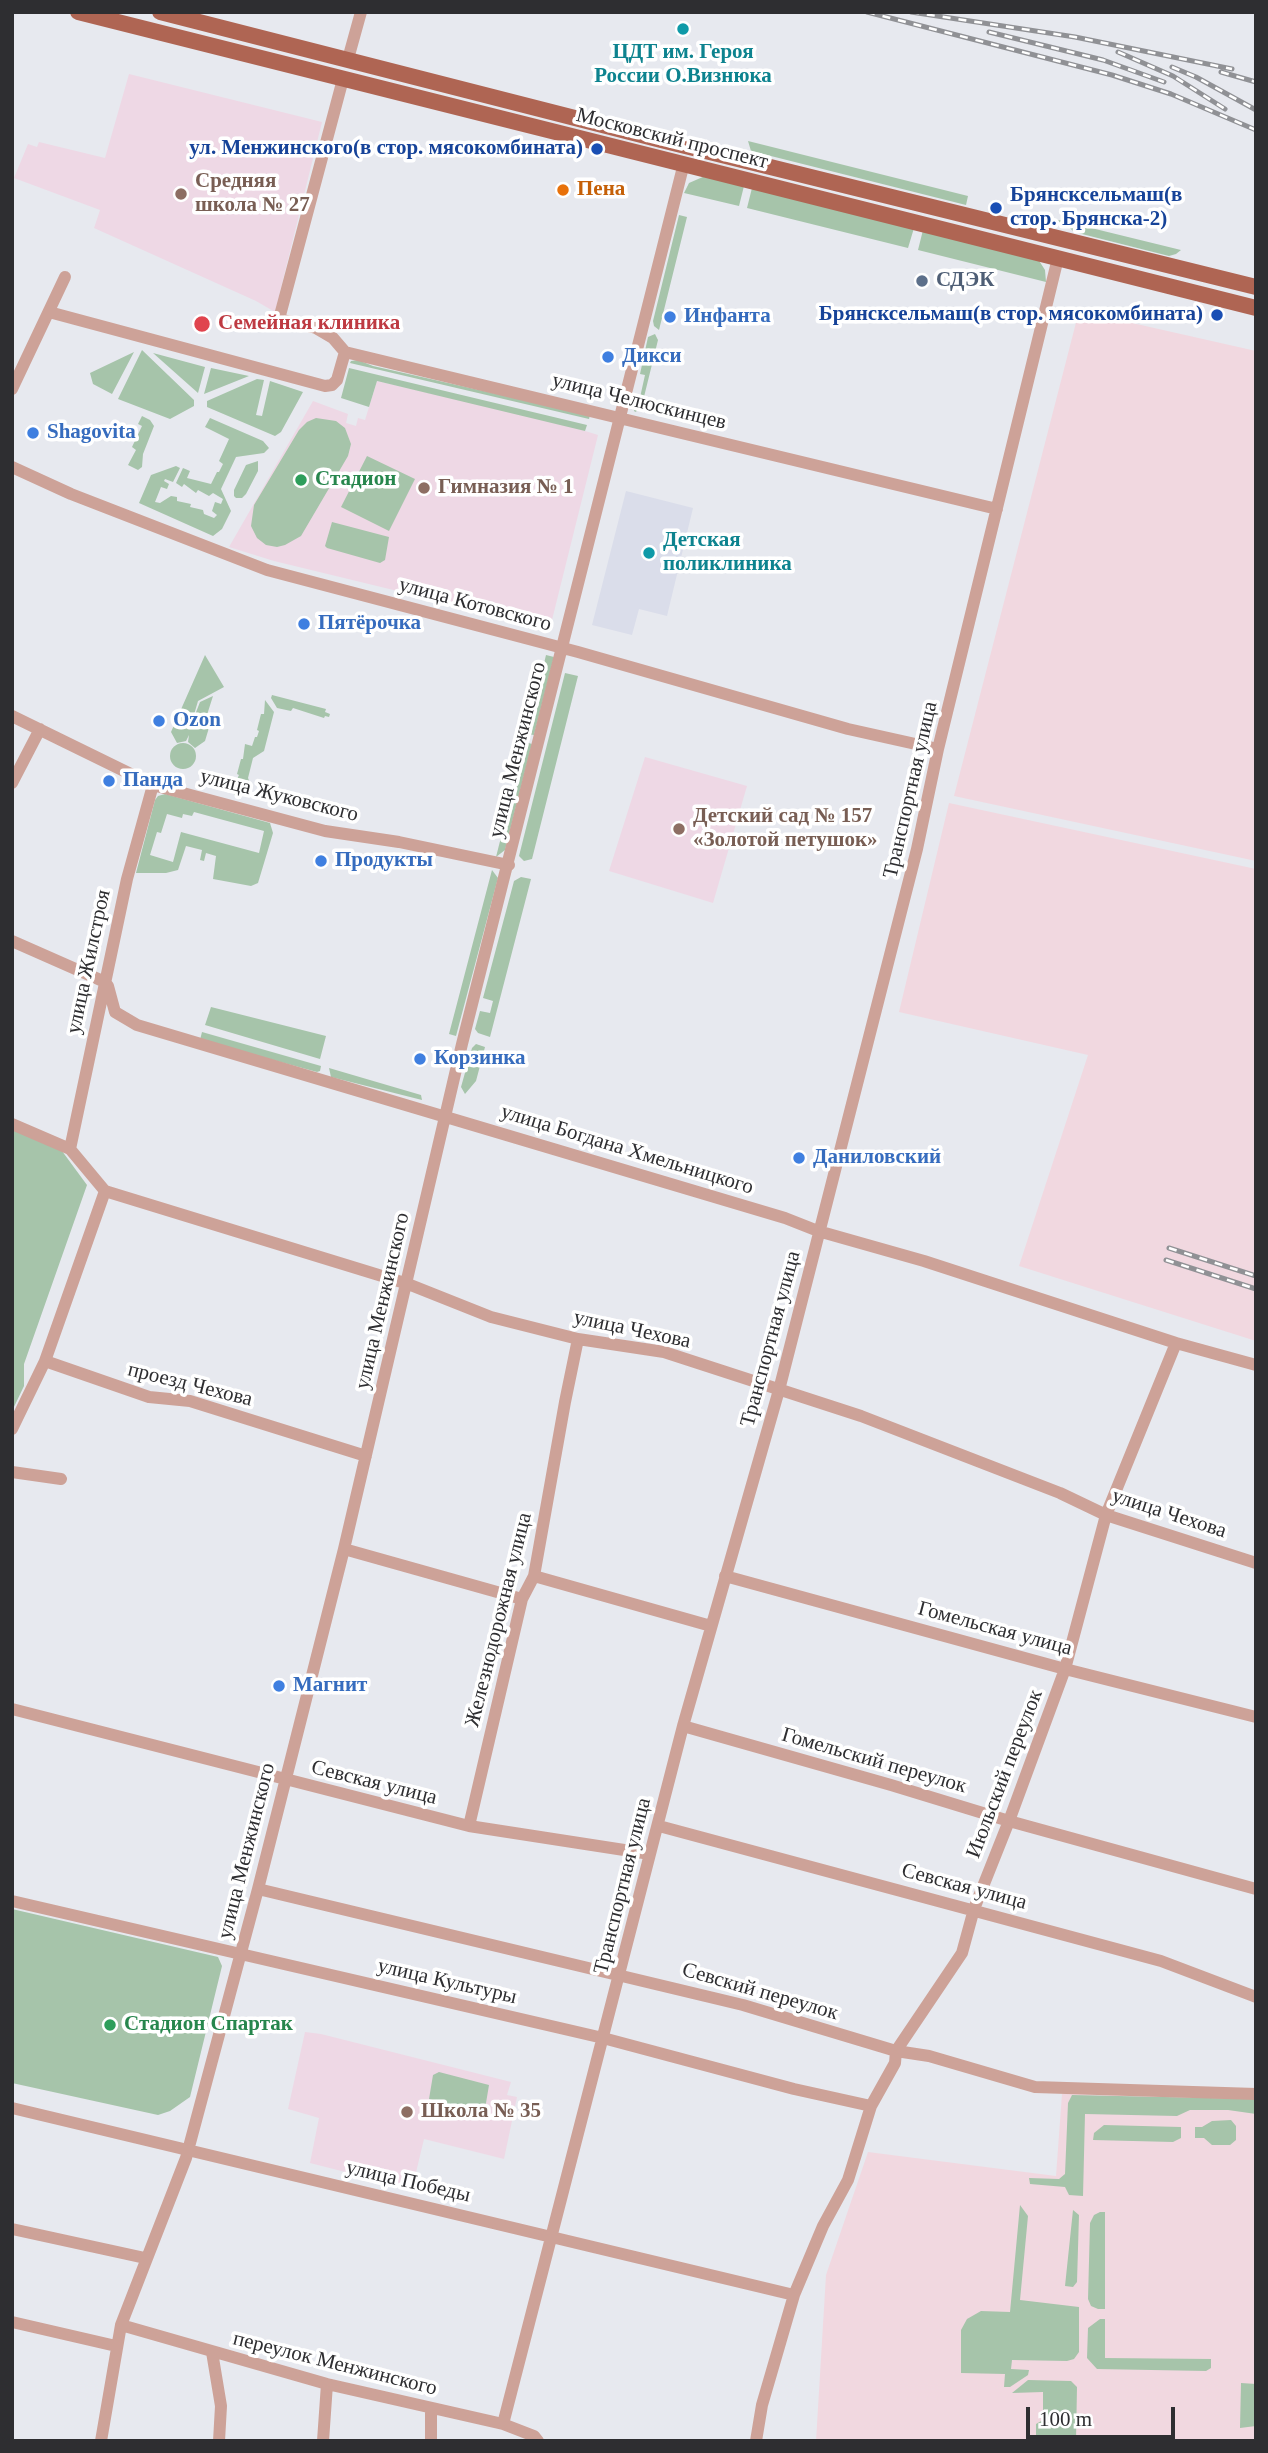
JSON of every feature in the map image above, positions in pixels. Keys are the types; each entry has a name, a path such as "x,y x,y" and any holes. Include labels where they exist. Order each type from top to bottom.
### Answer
{"main road":[{"name":"Московский проспект","path":"78,12 1256,308"},
{"name":"Московский проспект","path":"160,12 1256,287"},
{"path":"343,79 348,59"},
{"path":"684,163 689,146"},
{"path":"1058,258 1063,239"}],"street":[{"path":"348,59 361,12"},
{"name":"улица Челюскинцев","path":"343,79 279,319 316,328 333,338 345,352 997,509"},
{"name":"улица Менжинского","path":"101,2441 121,2325 189,2150 258,1889 345,1549 446,1116 684,163"},
{"name":"Транспортная улица","path":"503,2424 621,1975 683,1726 779,1390 917,849 938,749 1058,258"},
{"path":"12,389 65,276"},
{"path":"49,312 325,386 332,385 337,380 345,352"},
{"name":"улица Котовского","path":"12,467 71,494 267,570 563,648 848,729 938,749"},
{"name":"улица Жуковского","path":"12,716 153,785 325,831 399,842 509,865"},
{"path":"12,783 40,729"},
{"name":"улица Жилстроя","path":"70,1149 127,879 153,785"},
{"path":"12,940 104,982"},
{"name":"улица Богдана Хмельницкого","path":"104,982 108,986 116,1012 137,1025 785,1218 818,1231 924,1261 1176,1343 1256,1365"},
{"path":"12,1124 70,1149 105,1191 45,1361 12,1429"},
{"name":"улица Чехова","path":"105,1191 408,1284 491,1317 578,1339 664,1352 861,1416 1060,1493 1106,1515 1256,1563"},
{"name":"Железнодорожная улица","path":"469,1826 523,1599 534,1576 578,1339"},
{"name":"Июльский переулок","path":"756,2441 762,2405 794,2295 823,2226 848,2180 871,2106 895,2063 896,2051 962,1953 974,1909 1065,1669 1106,1515 1176,1343"},
{"name":"проезд Чехова","path":"45,1361 149,1397 190,1401 366,1456"},
{"path":"12,1472 61,1479"},
{"path":"345,1549 523,1599"},
{"path":"534,1576 710,1626"},
{"name":"Гомельская улица","path":"725,1576 1065,1669 1256,1717"},
{"name":"Севская улица","path":"12,1709 469,1826 650,1854"},
{"name":"Гомельский переулок","path":"683,1726 1009,1821 1256,1889"},
{"name":"Севская улица","path":"659,1826 1161,1961 1256,1997"},
{"name":"Севский переулок","path":"258,1889 743,2006 896,2051 929,2056 1035,2087 1256,2094"},
{"name":"улица Культуры","path":"12,1901 603,2038 794,2089 871,2106"},
{"name":"улица Победы","path":"12,2108 794,2295"},
{"path":"12,2229 145,2258"},
{"path":"12,2322 116,2346"},
{"name":"переулок Менжинского","path":"121,2325 327,2384 503,2424 534,2436 538,2441"},
{"path":"212,2352 220,2406 219,2441"},
{"path":"323,2441 327,2384"},
{"path":"431,2409 431,2441"}],"shaded area":[{"name":"Средняя школа № 27","path":"129,74 322,122 275,312 94,228 100,210 14,178 28,144 37,147 39,142 105,158"},
{"path":"1079,311 1256,351 1256,861 954,796"},
{"name":"Гимназия № 1","path":"377,381 563,424 598,435 550,628 274,561 229,547 313,401 348,414 346,423 356,426 358,418 365,420"},
{"path":"626,491 693,508 667,616 639,609 632,635 592,625"},
{"name":"Детский сад № 157 «Золотой петушок»","path":"645,757 747,786 713,903 609,871"},
{"path":"949,803 1256,869 1256,1341 1019,1266 1088,1055 899,1012"},
{"name":"Школа № 35","path":"305,2032 511,2082 507,2095 517,2097 504,2159 424,2139 412,2189 310,2163 319,2118 288,2109"},
{"path":"1062,2094 1256,2095 1256,2441 816,2441 826,2275 868,2152 1056,2176"}],"green space":[{"path":"748,141 968,196 966,205 751,151"},
{"path":"705,176 744,186 739,206 684,193 689,183"},
{"path":"752,188 914,228 908,248 747,208"},
{"path":"1030,213 1181,250 1169,256 1074,232 1067,225 1041,218 1032,222 1028,220"},
{"path":"679,215 687,217 659,330 653,321"},
{"path":"923,230 1038,259 1045,270 1046,282 918,250"},
{"path":"655,334 658,340 641,409 635,412 633,401 639,402 645,375 640,374 648,337"},
{"path":"142,350 194,400 194,406 170,419 118,399"},
{"path":"134,352 112,394 93,384 90,373"},
{"path":"153,353 205,367 198,393"},
{"path":"358,360 373,366 590,415 589,419 350,363"},
{"path":"211,368 249,376 204,394"},
{"path":"349,368 587,425 585,431 377,381 369,407 341,398"},
{"path":"257,379 264,380 256,415 262,416 270,381 303,392 281,432 275,436 207,407 207,401"},
{"path":"142,416 154,426 143,454 142,467 138,470 128,465 136,450 132,447 142,426 138,424"},
{"path":"210,418 263,441 269,448 264,453 236,457 221,489 231,511 222,529 213,536 139,503 151,475 176,466 180,468 173,482 165,479 169,484 167,489 161,487 155,502 160,503 171,496 177,497 177,501 191,504 190,507 203,510 204,514 214,518 217,515 212,511 215,502 221,504 223,499 213,493 209,496 198,490 196,493 184,484 182,487 176,483 183,468 190,471 187,478 211,484 219,472 223,464 219,461 229,439 205,427"},
{"name":"Стадион","path":"316,418 336,421 345,428 351,444 348,456 301,536 285,545 266,545 257,538 251,526 254,505 299,430"},
{"path":"367,456 415,479 389,531 341,507"},
{"path":"258,461 258,471 246,494 242,498 236,498 234,490 246,465"},
{"path":"332,522 389,537 385,560 380,563 327,548 325,546"},
{"path":"205,655 224,687 198,701 191,725 200,702 213,696 206,718 211,721 205,741 195,748 188,742 189,735 186,741 177,743 171,732"},
{"path":"546,655 554,657 534,735 527,734"},
{"path":"565,673 578,676 532,859 524,861 519,856"},
{"path":"272,695 326,709 329,717 324,718 293,708 291,711 277,708"},
{"path":"265,700 274,712 264,751 253,758 248,778 252,788 235,796 232,790 239,775 237,774 245,744 252,746 257,737"},
{"path":"525,742 532,744 505,850 496,857"},
{"path":"183,743 192,747 196,756 192,765 183,769 174,765 170,756 174,747"},
{"path":"165,794 270,823 273,833 258,883 251,886 213,879 216,856 206,853 204,861 200,860 202,850 186,846 178,870 166,873 136,873 158,796","holes":["194,812 264,831 259,853 181,832 173,862 150,855 157,832 161,833 167,814 182,818 183,814 192,816"]},
{"path":"492,870 498,878 456,1036 449,1034"},
{"path":"521,877 531,879 490,1037 478,1033 475,1029 480,1011 490,1013 493,1001 483,998 514,881"},
{"path":"211,1007 326,1036 320,1059 205,1025"},
{"path":"202,1032 321,1066 320,1071 200,1040"},
{"path":"476,1044 485,1047 476,1081 465,1094 461,1087 472,1048"},
{"path":"329,1068 421,1095 422,1100 331,1077"},
{"path":"12,1129 62,1151 87,1185 24,1364 24,1386 12,1411"},
{"name":"Стадион Спартак","path":"12,1909 218,1957 222,1966 190,2097 170,2111 158,2115 12,2083"},
{"path":"439,2072 489,2085 485,2109 480,2113 429,2099 433,2075"},
{"path":"1072,2095 1256,2099 1256,2114 1228,2110 1190,2110 1177,2116 1085,2114 1083,2196 1069,2195 1065,2187 1030,2184 1029,2178 1059,2179 1065,2174 1068,2103"},
{"path":"1231,2120 1236,2126 1236,2140 1230,2145 1212,2145 1204,2138 1195,2138 1195,2127 1202,2127 1212,2121"},
{"path":"1104,2125 1181,2127 1181,2138 1173,2142 1093,2140 1094,2133"},
{"path":"1020,2205 1028,2216 1020,2300 1079,2307 1079,2352 1074,2359 1067,2361 1012,2360 1011,2369 1029,2370 1028,2375 1010,2387 1004,2387 1005,2374 961,2373 961,2330 967,2319 981,2311 1010,2312"},
{"path":"1073,2210 1079,2215 1077,2282 1073,2287 1065,2286"},
{"path":"1105,2212 1105,2309 1091,2306 1088,2299 1090,2223 1094,2215"},
{"path":"1100,2319 1105,2319 1105,2358 1211,2359 1211,2368 1206,2371 1097,2369 1087,2358 1088,2328"},
{"path":"1028,2380 1071,2381 1077,2387 1076,2441 1036,2441 1036,2424 1043,2420 1043,2392 1012,2393"},
{"path":"1241,2383 1256,2384 1256,2426 1240,2428"}],"railway":[{"path":"867,12 1112,75 1171,94 1256,130"},
{"path":"911,12 1075,37 1232,69"},
{"path":"989,32 1103,60 1164,82"},
{"path":"1118,52 1173,76 1225,109"},
{"path":"1172,67 1256,110"},
{"path":"1221,72 1256,82"},
{"path":"1169,1248 1256,1276"},
{"path":"1166,1260 1256,1289"}],"place":[{"name":"ЦДТ им. Героя России О.Визнюка","path":"683,29"},
{"name":"ул. Менжинского(в стор. мясокомбината)","path":"597,149"},
{"name":"Пена","path":"563,190"},
{"name":"Средняя школа № 27","path":"181,194"},
{"name":"Брянсксельмаш(в стор. Брянска-2)","path":"996,208"},
{"name":"СДЭК","path":"922,281"},
{"name":"Брянсксельмаш(в стор. мясокомбината)","path":"1217,315"},
{"name":"Инфанта","path":"670,317"},
{"name":"Семейная клиника","path":"202,324"},
{"name":"Дикси","path":"608,357"},
{"name":"Shagovita","path":"33,433"},
{"name":"Стадион","path":"301,480"},
{"name":"Гимназия № 1","path":"424,488"},
{"name":"Детская поликлиника","path":"649,553"},
{"name":"Пятёрочка","path":"304,624"},
{"name":"Ozon","path":"159,721"},
{"name":"Панда","path":"109,781"},
{"name":"Детский сад № 157 «Золотой петушок»","path":"679,829"},
{"name":"Продукты","path":"321,861"},
{"name":"Корзинка","path":"420,1059"},
{"name":"Даниловский","path":"799,1158"},
{"name":"Магнит","path":"279,1686"},
{"name":"Стадион Спартак","path":"110,2025"},
{"name":"Школа № 35","path":"407,2112"}]}
